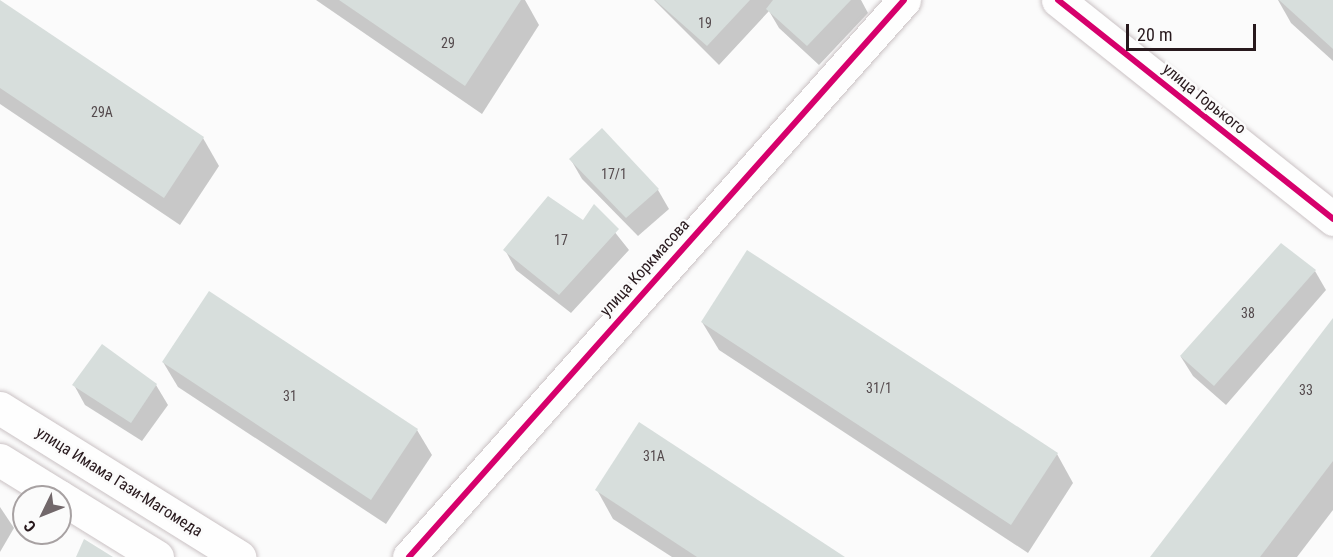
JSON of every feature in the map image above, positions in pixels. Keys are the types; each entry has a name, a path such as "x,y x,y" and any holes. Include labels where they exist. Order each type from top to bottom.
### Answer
{"street":[{"name":"улица Коркмасова","path":"409,557 904,0"},
{"name":"улица Горького","path":"1058,0 1333,219"},
{"name":"улица Имама Гази-Магомеда","path":"0,408 239,557"},
{"path":"0,460 41,485"},
{"path":"72,504 157,557"}],"building":[{"path":"0,0 204,137 164,198 0,88"},
{"path":"339,0 521,0 465,86"},
{"path":"655,0 750,0 707,46"},
{"path":"773,0 851,0 807,46 766,9"},
{"path":"1279,0 1333,0 1333,49"},
{"path":"602,128 659,189 626,218 569,159"},
{"path":"548,196 583,220 594,204 619,229 559,295 503,250"},
{"path":"1281,243 1316,270 1214,386 1180,356"},
{"path":"747,250 1058,453 1011,525 701,322"},
{"path":"209,291 418,429 371,500 162,362"},
{"path":"1333,318 1333,461 1260,557 1150,557"},
{"path":"102,344 157,384 131,423 72,385"},
{"path":"639,422 845,557 697,557 595,490"},
{"path":"84,539 113,557 76,557"}],"cycle path":[{"path":"409,557 904,0"},
{"path":"1058,0 1333,219"}]}
